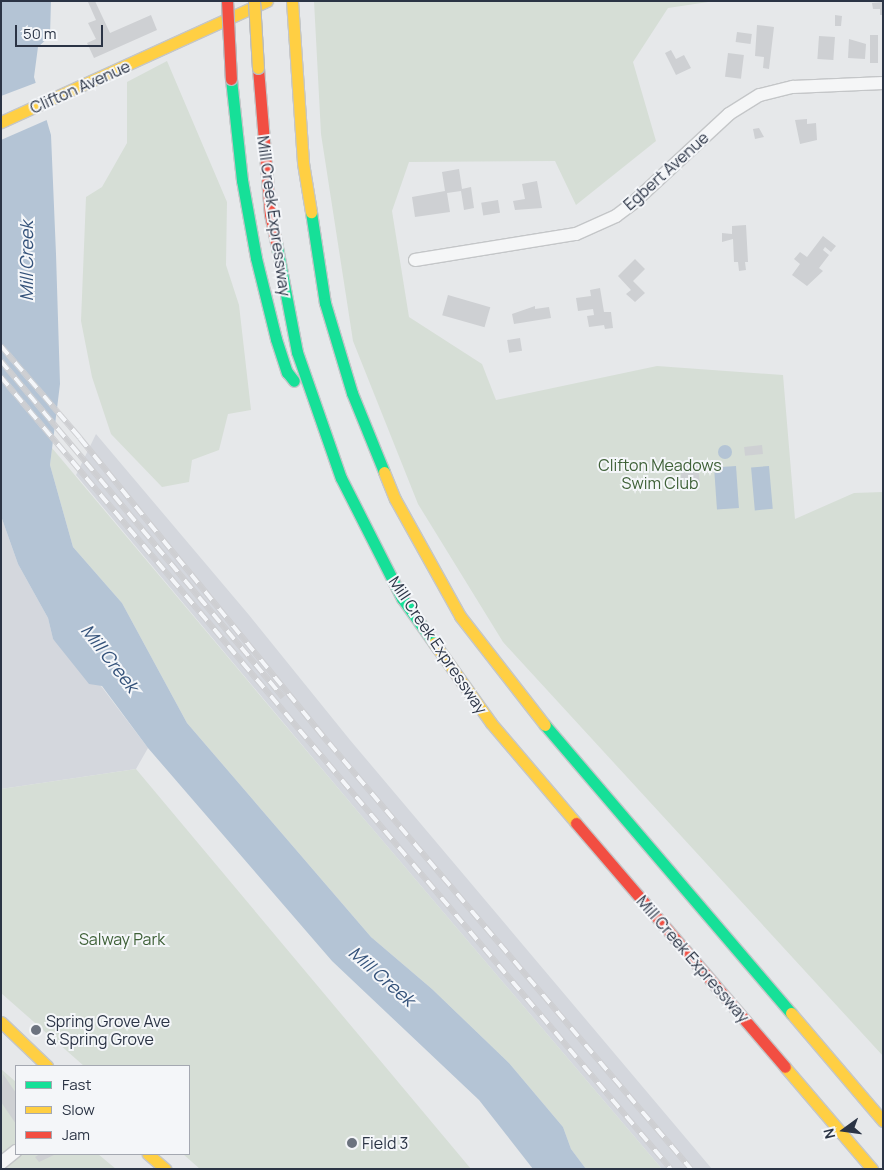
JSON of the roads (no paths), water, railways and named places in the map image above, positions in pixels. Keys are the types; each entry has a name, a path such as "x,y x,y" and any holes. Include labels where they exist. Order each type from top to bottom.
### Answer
{"main road":[{"path":"227,1 231,79 242,180 256,258 274,330 287,372 318,415"},
{"name":"Mill Creek Expressway","path":"254,1 265,174 275,252 298,352 318,415 341,478 370,540 402,598 466,691 872,1169"},
{"name":"Clifton Avenue","path":"1,122 267,1"},
{"path":"292,1 308,209 326,304 368,435 414,535 460,616 517,692 883,1121"},
{"path":"1,1022 47,1065"},
{"path":"149,1155 165,1169"}],"street":[{"name":"Egbert Avenue","path":"415,260 576,234 616,216 633,204 724,119 760,95 793,87 883,83"},
{"path":"1,1163 15,1152"}],"water":[{"name":"Mill Creek","path":"1,1 51,1 50,36 38,47 34,77 51,135 56,254 60,384 50,465 73,547 122,603 187,723 371,937 432,989 509,1063 563,1127 571,1149 586,1169 533,1169 479,1100 332,961 148,748 102,686 89,684 53,639 48,618 18,564 1,516"},
{"path":"722,445 728,445 732,452 728,459 722,459 718,455 718,449"},
{"path":"736,466 739,508 717,509 714,468"},
{"path":"769,466 773,509 755,510 751,468"}],"railway":[{"path":"1,346 80,438 329,743 691,1169"},
{"path":"1,361 283,697"},
{"path":"1,377 671,1169"}],"place":[{"name":"Spring Grove Ave & Spring Grove","path":"36,1030"},
{"name":"Field 3","path":"352,1143"}],"park label":[{"name":"Clifton Meadows Swim Club","path":"660,474"},
{"name":"Salway Park","path":"122,939"}]}
